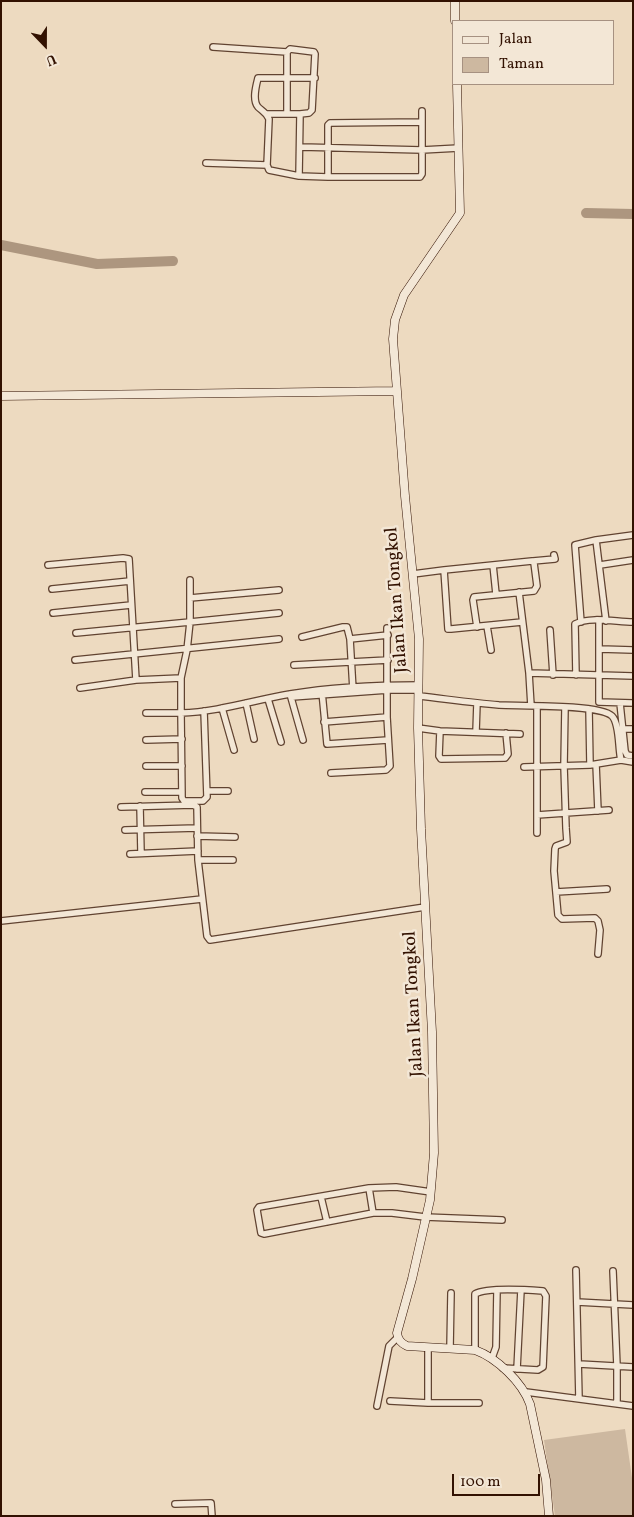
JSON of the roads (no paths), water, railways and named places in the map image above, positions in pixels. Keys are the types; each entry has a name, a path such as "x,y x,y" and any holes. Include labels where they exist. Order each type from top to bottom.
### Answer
{"street":[{"path":"454,1 455,20"},
{"path":"213,47 314,52 312,110 309,113 300,114 267,114"},
{"path":"287,52 287,114"},
{"path":"314,78 258,78 255,101 269,119 267,165 271,171 299,176 419,177 422,174 422,112"},
{"name":"Jalan Ikan Tongkol","path":"397,1338 397,1327 412,1280 431,1192 434,1163 434,1100 418,728 419,639 393,352 395,320 401,302 458,218 460,206 457,85"},
{"path":"299,176 301,147 300,114"},
{"path":"328,177 328,125 332,122 422,122"},
{"path":"301,147 422,150 459,148"},
{"path":"206,163 267,165"},
{"path":"1,396 396,390"},
{"path":"581,622 574,546 577,543 633,535"},
{"path":"596,540 606,621"},
{"path":"413,574 555,559 554,555"},
{"path":"48,565 129,559 136,680"},
{"path":"600,565 633,560"},
{"path":"477,627 473,598 476,596 534,591 536,589 533,561"},
{"path":"493,565 496,594"},
{"path":"444,570 448,629 522,622"},
{"path":"190,580 190,622 181,678 182,792 184,801 197,802 205,800 207,791 204,711"},
{"path":"52,589 130,581"},
{"path":"190,598 279,590"},
{"path":"519,592 534,706 538,833"},
{"path":"52,613 131,605"},
{"path":"76,634 279,613"},
{"path":"599,621 600,702 633,703"},
{"path":"576,675 574,626 576,623 599,621 633,622"},
{"path":"302,637 345,626 348,628 353,691"},
{"path":"487,626 491,650"},
{"path":"550,630 553,674"},
{"path":"331,773 388,768 390,766 387,718 388,632 350,638"},
{"path":"75,660 187,650 279,639"},
{"path":"600,649 633,650"},
{"path":"294,665 388,660"},
{"path":"529,673 633,676"},
{"path":"80,688 136,680 181,678"},
{"path":"146,713 204,711 289,695 388,688 419,690 477,703 565,707 608,713 614,718 621,760"},
{"path":"322,693 325,739 328,744 388,740"},
{"path":"289,695 303,740"},
{"path":"268,700 281,742"},
{"path":"246,703 254,739"},
{"path":"476,732 477,703"},
{"path":"620,703 625,751 626,755 633,756"},
{"path":"565,707 564,766 567,842 554,848 556,892 560,918 595,918 598,921 600,930 598,954"},
{"path":"222,708 234,750"},
{"path":"589,709 598,811"},
{"path":"324,722 387,718"},
{"path":"418,728 440,731 520,734"},
{"path":"622,729 633,729"},
{"path":"440,731 439,756 441,759 505,758 508,754 506,733"},
{"path":"146,740 182,739"},
{"path":"524,767 593,765 621,760 633,762"},
{"path":"146,766 182,766"},
{"path":"207,791 228,791"},
{"path":"144,792 182,792"},
{"path":"140,806 141,853"},
{"path":"121,807 196,806 198,811 198,860 202,899 207,936 210,940 425,906"},
{"path":"538,815 609,810"},
{"path":"125,830 197,828"},
{"path":"197,836 235,837"},
{"path":"130,854 198,851"},
{"path":"198,860 234,860"},
{"path":"556,892 607,889"},
{"path":"1,921 202,899"},
{"path":"431,1192 396,1187 369,1188 259,1208 257,1210 260,1230 264,1234 373,1213 502,1220"},
{"path":"369,1188 373,1213"},
{"path":"321,1196 327,1222"},
{"path":"576,1270 579,1399"},
{"path":"613,1270 617,1404"},
{"path":"492,1358 496,1347 497,1290"},
{"path":"475,1350 475,1294 497,1290 543,1291 546,1296 543,1367 538,1370 502,1368"},
{"path":"517,1369 521,1290"},
{"path":"450,1348 452,1293"},
{"path":"577,1302 633,1305"},
{"path":"377,1406 389,1346 397,1338 401,1343 408,1346 475,1350 492,1358 526,1392 546,1480 549,1516"},
{"path":"428,1348 428,1403"},
{"path":"579,1364 633,1367"},
{"path":"526,1392 633,1406"},
{"path":"390,1401 479,1403"},
{"path":"175,1504 211,1502 212,1516"}],"waterway":[{"path":"586,213 633,214"},
{"path":"1,245 97,264 173,261"}]}
